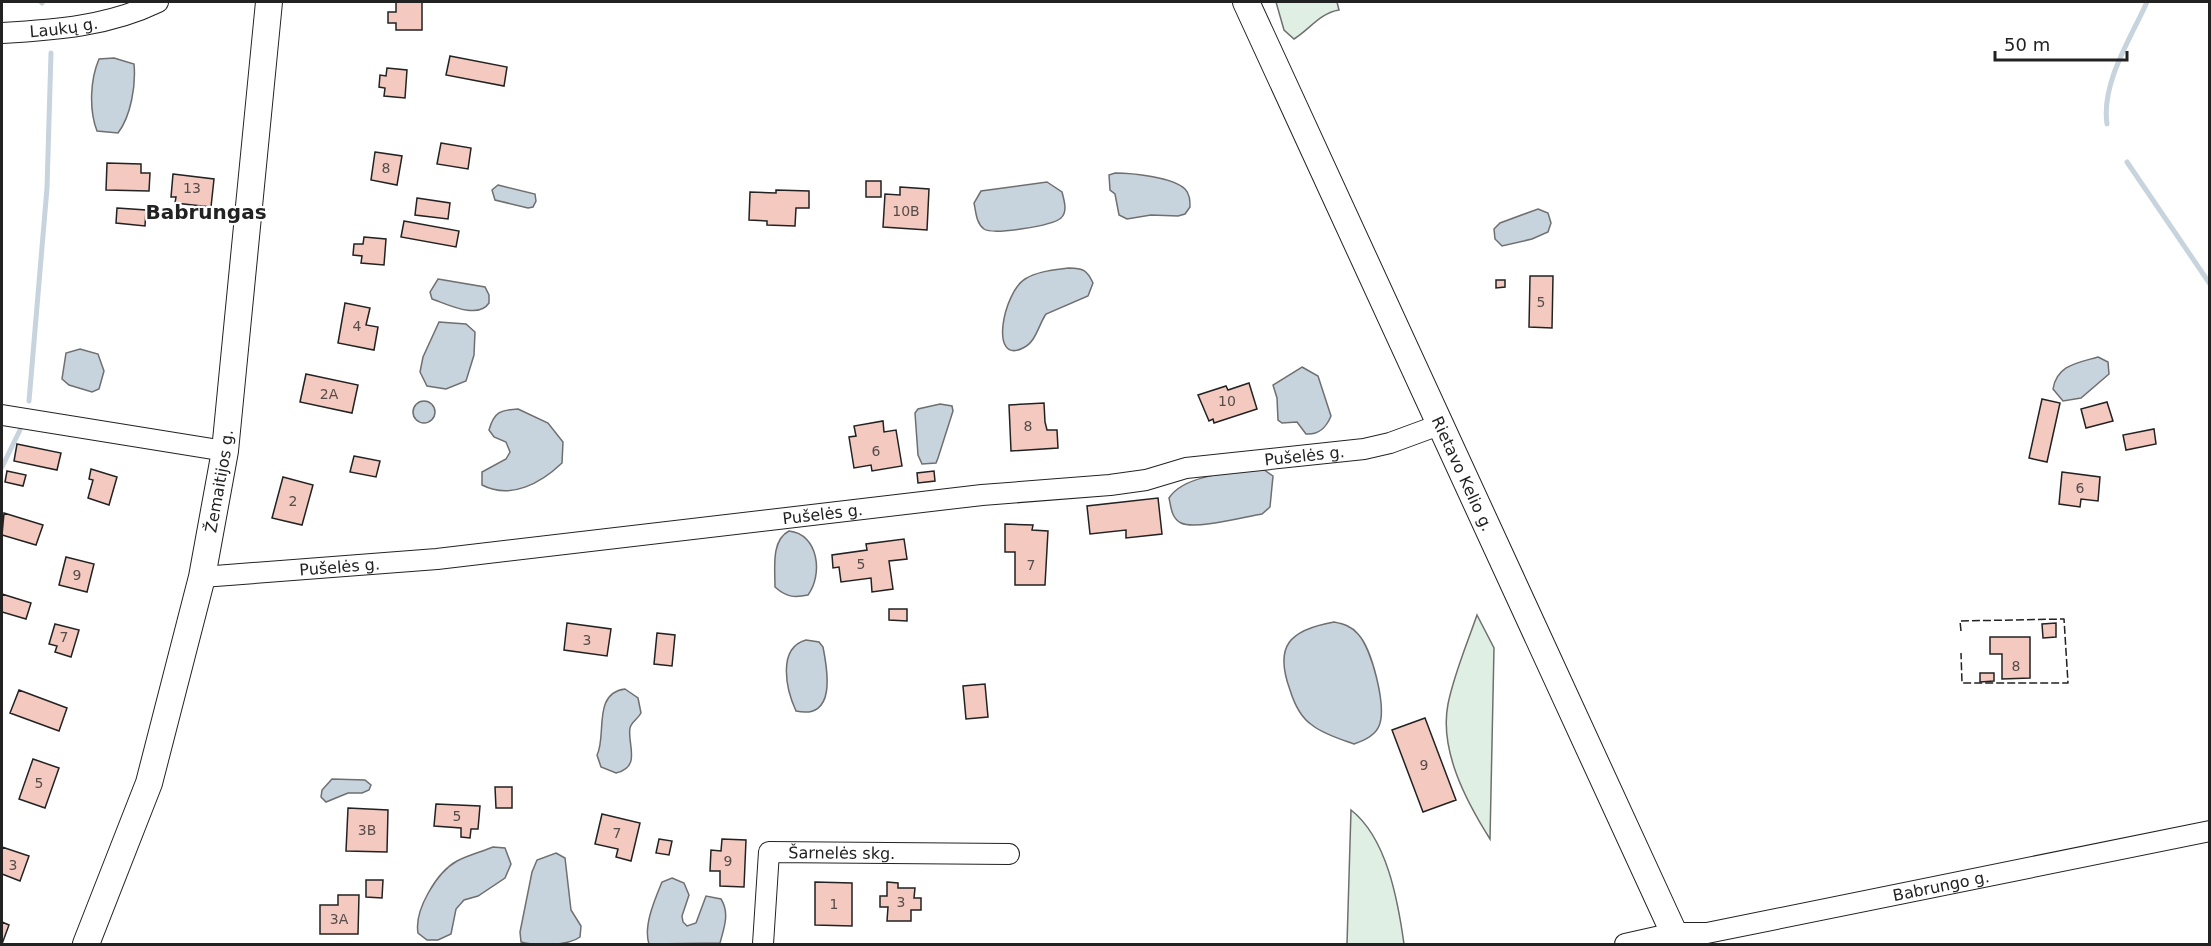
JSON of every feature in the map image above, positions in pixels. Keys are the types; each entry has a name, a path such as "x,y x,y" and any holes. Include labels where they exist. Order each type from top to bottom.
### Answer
{"main road":[{"name":"Žemaitijos g.","path":"86,945 149,783 202,577 225,451 269,2"},
{"name":"Rietavo Kelio g.","path":"1246,2 1676,939"}],"street":[{"name":"Laukų g.","path":"2,33 66,30 141,10 158,2"},
{"path":"2,415 225,451"},
{"name":"Pušelės g.","path":"202,577 437,559 970,496 1110,485 1146,480 1186,468 1364,449 1390,443 1439,425"},
{"name":"Babrungo g.","path":"1625,945 1707,933 2210,831"},
{"name":"Šarnelės skg.","path":"763,945 769,852 1009,854"}],"green space":[{"path":"1276,2 1337,2 1339,10 1326,14 1294,39 1284,30"},
{"path":"1477,615 1494,648 1490,839 1464,792 1447,739 1448,704"},
{"path":"1351,810 1374,837 1382,853 1394,890 1404,944 1347,944"}],"shaded area":[{"path":"114,58 134,64 132,100 123,126 118,133 97,131 92,105 92,85 99,59"},
{"path":"1115,173 1152,176 1171,181 1188,193 1190,207 1185,214 1178,216 1151,215 1127,219 1119,215 1115,194 1110,190 1109,175"},
{"path":"1047,182 1062,192 1065,209 1061,218 1035,227 999,231 984,229 979,224 974,203 981,191"},
{"path":"498,185 535,194 536,201 533,207 528,208 495,200 492,190"},
{"path":"1538,209 1548,213 1551,223 1548,232 1532,239 1502,246 1495,239 1494,229 1500,223"},
{"path":"1069,268 1081,269 1089,275 1093,283 1088,296 1046,314 1034,338 1023,348 1012,350 1006,346 1003,325 1006,311 1017,287 1025,279 1035,274"},
{"path":"438,279 485,287 489,295 489,303 484,308 470,311 432,299 430,292"},
{"path":"439,322 466,324 475,332 474,355 466,381 446,389 427,386 420,372 423,357"},
{"path":"80,349 98,354 104,371 99,389 92,392 69,385 62,379 66,353"},
{"path":"2098,357 2108,362 2109,374 2081,398 2063,401 2053,389 2059,375 2069,366"},
{"path":"1302,367 1318,376 1331,416 1322,430 1311,434 1306,434 1297,422 1282,423 1278,420 1277,398 1273,385"},
{"path":"424,401 432,404 435,412 432,420 424,423 416,420 413,412 416,404"},
{"path":"940,404 952,406 953,411 936,463 922,464 918,455 915,413 918,409"},
{"path":"518,409 548,423 563,442 562,463 535,483 515,490 504,491 482,485 482,472 506,459 510,452 506,442 494,437 489,430 493,419 502,411"},
{"path":"1263,469 1273,476 1270,507 1262,514 1197,525 1181,523 1173,515 1169,498 1186,484 1225,473"},
{"path":"789,531 807,539 815,557 816,577 808,595 790,596 775,587 777,548 783,535"},
{"path":"1334,622 1353,629 1363,641 1373,665 1380,692 1381,717 1377,730 1365,740 1354,744 1326,734 1308,722 1296,705 1285,675 1285,651 1289,642 1306,630"},
{"path":"806,640 819,642 823,647 827,669 826,692 823,701 818,708 809,712 796,711 789,692 786,670 791,651 797,644"},
{"path":"625,689 638,698 641,713 630,728 632,754 629,766 616,773 601,767 597,755 600,747 604,707 608,698 615,692"},
{"path":"332,779 365,780 371,785 369,790 362,793 348,793 326,802 321,797 322,790"},
{"path":"493,847 505,848 511,864 505,878 478,896 464,900 456,909 451,934 438,940 427,940 418,933 423,903 428,892 442,874 457,861"},
{"path":"556,853 565,858 571,910 581,926 580,937 568,942 552,944 521,942 520,932 532,872 537,860"},
{"path":"672,878 684,883 689,895 682,916 687,926 696,923 706,896 721,899 726,915 720,943 649,944 648,929 653,904 662,882"}],"building":[{"path":"396,2 422,2 422,30 396,30 396,23 388,23 388,12 396,12"},
{"path":"450,56 507,67 504,86 446,75"},
{"path":"387,68 407,70 405,98 384,96 385,88 379,87 380,75 386,76"},
{"path":"441,143 471,148 468,169 437,164"},
{"path":"375,152 402,156 397,185 371,180"},
{"path":"107,163 141,164 141,173 150,173 149,191 106,190"},
{"path":"173,174 214,179 211,207 175,203 176,197 171,197"},
{"path":"866,181 881,181 881,197 866,197"},
{"path":"900,187 929,189 927,230 883,227 885,194 900,195"},
{"path":"776,190 809,191 809,208 796,208 795,226 767,225 767,221 749,220 750,192 776,193"},
{"path":"417,198 450,203 448,219 415,215"},
{"path":"117,208 146,210 145,226 116,223"},
{"path":"404,221 459,231 456,247 401,237"},
{"path":"364,237 386,239 384,265 361,263 362,256 353,255 354,244 363,244"},
{"path":"1530,276 1553,276 1552,328 1529,327"},
{"path":"1496,280 1505,280 1505,287 1496,288"},
{"path":"345,303 370,308 366,325 378,327 374,350 338,343"},
{"path":"306,374 358,385 352,413 300,402"},
{"path":"1249,383 1257,409 1214,423 1213,419 1209,421 1198,395 1226,386 1228,390"},
{"path":"2042,399 2060,403 2047,462 2029,458"},
{"path":"2107,402 2113,421 2086,428 2081,409"},
{"path":"1044,403 1047,430 1057,430 1058,448 1011,451 1009,405"},
{"path":"883,421 884,432 896,430 902,466 872,471 871,465 854,468 849,437 856,436 854,426"},
{"path":"2154,429 2156,444 2126,450 2123,435"},
{"path":"17,444 61,453 57,470 14,461"},
{"path":"354,456 380,461 376,477 350,472"},
{"path":"91,469 117,477 109,505 88,498 93,480 89,479"},
{"path":"7,471 26,475 23,486 5,482"},
{"path":"934,471 935,481 918,483 917,473"},
{"path":"2062,472 2100,477 2098,501 2081,499 2080,507 2059,504"},
{"path":"283,477 313,485 302,525 272,518"},
{"path":"1158,498 1162,534 1126,538 1126,530 1090,534 1087,506"},
{"path":"4,513 43,525 36,545 2,535"},
{"path":"1005,524 1033,525 1032,530 1048,531 1045,585 1015,585 1015,552 1005,552"},
{"path":"904,539 907,559 889,561 893,589 872,592 871,578 841,582 839,567 833,568 832,555 867,550 866,544"},
{"path":"66,557 94,564 87,592 59,585"},
{"path":"2,594 31,603 26,619 2,612"},
{"path":"889,609 907,609 907,621 889,620"},
{"path":"567,623 611,629 607,656 564,650"},
{"path":"2056,623 2056,637 2043,638 2042,624"},
{"path":"55,624 79,630 71,657 55,652 57,646 49,644"},
{"path":"657,633 675,635 672,666 654,664"},
{"path":"1990,637 2030,637 2030,678 2002,679 2002,654 1990,654"},
{"path":"1980,673 1994,673 1994,681 1980,682"},
{"path":"985,684 988,717 966,719 963,686"},
{"path":"19,690 67,708 59,731 10,713"},
{"path":"1425,718 1456,800 1423,812 1392,730"},
{"path":"33,759 59,768 45,808 19,799"},
{"path":"495,787 512,787 512,808 496,808"},
{"path":"436,804 480,806 478,829 471,829 470,838 461,837 461,828 434,826"},
{"path":"348,808 388,810 387,852 346,851"},
{"path":"602,814 640,823 631,861 616,857 618,849 595,844"},
{"path":"659,839 672,841 669,855 656,853"},
{"path":"722,839 746,840 744,887 720,886 720,871 710,871 711,850 721,851"},
{"path":"2,847 29,856 20,881 2,874"},
{"path":"366,880 383,880 382,898 366,897"},
{"path":"815,882 852,883 852,926 815,925"},
{"path":"887,882 898,883 898,888 915,888 914,898 921,898 921,910 911,910 911,921 887,921 888,907 880,907 880,896 887,896"},
{"path":"338,895 359,895 358,934 320,934 320,905 338,905"},
{"path":"2,922 9,925 2,944"}],"waterway":[{"path":"2107,124 2106,108 2113,77 2147,2"},
{"path":"29,401 47,188 51,53"},
{"path":"2127,162 2210,284"},
{"path":"2,467 20,430"}],"fence":[{"path":"1961,631 1960,621 2064,619 2068,683 1962,683 1961,653"}],"district":[{"name":"Babrungas","path":"206,212"}]}
